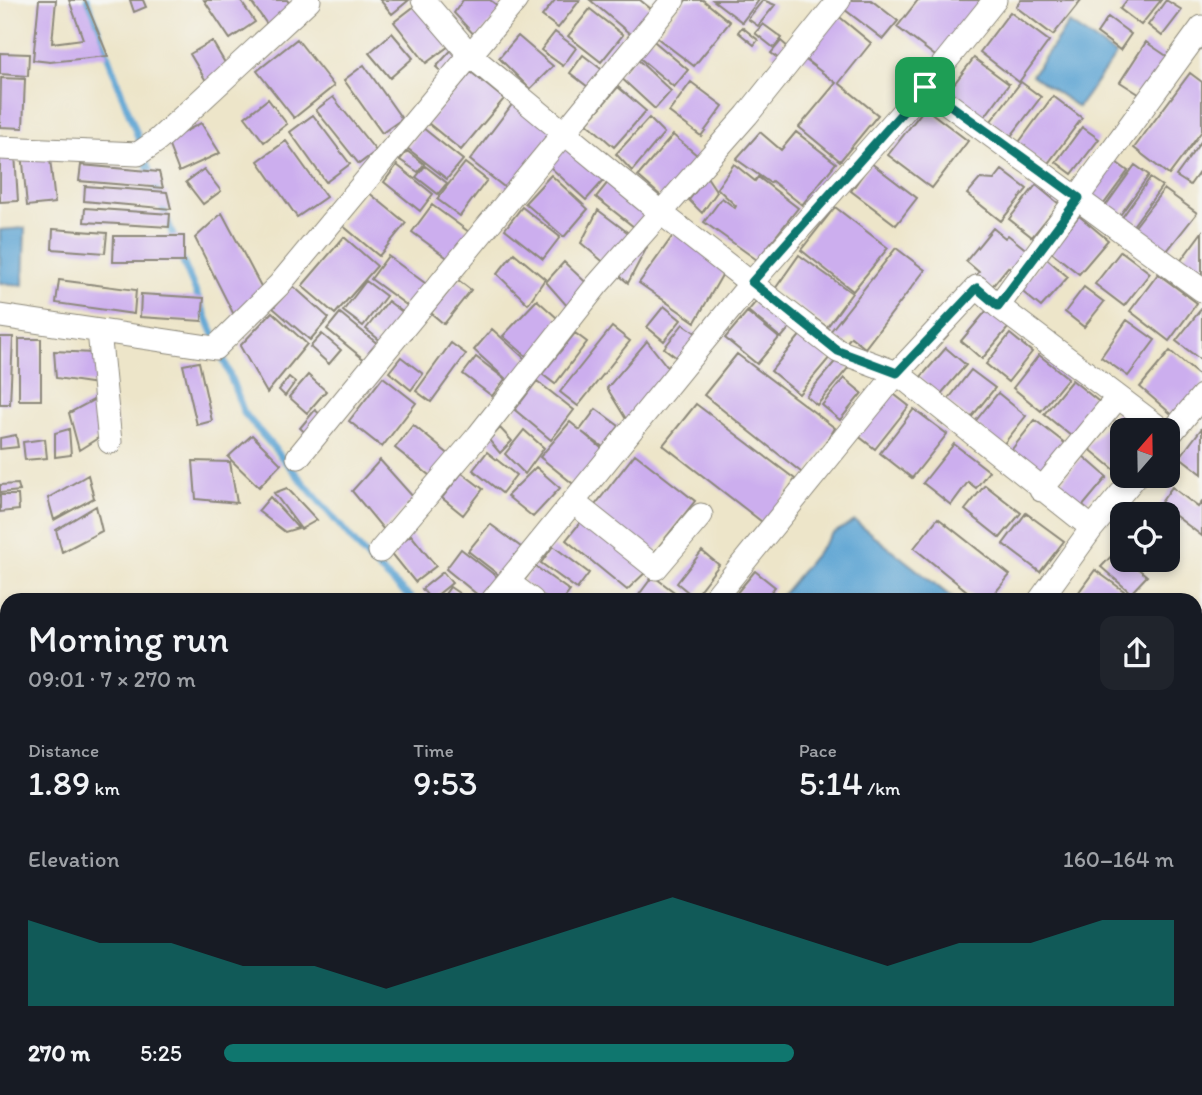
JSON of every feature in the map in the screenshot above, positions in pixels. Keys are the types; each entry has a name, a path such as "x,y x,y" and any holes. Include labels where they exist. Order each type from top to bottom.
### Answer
{"street":[{"path":"0,148 138,154 158,140 309,0"},
{"path":"423,0 471,56 661,213 838,351 897,373 1092,528"},
{"path":"0,316 215,348 279,285 370,172 516,0"},
{"path":"298,457 673,0"},
{"path":"380,551 478,436 597,285 747,115 839,0"},
{"path":"499,593 752,282 925,87 995,0"},
{"path":"998,306 1202,27"},
{"path":"925,87 1202,290"},
{"path":"719,593 897,373 977,288 1145,418"},
{"path":"99,331 110,442"},
{"path":"1180,420 1202,396"},
{"path":"1041,490 1118,397"},
{"path":"1046,593 1092,528 1126,488"},
{"path":"573,502 656,568 701,515"},
{"path":"508,582 523,593"}],"water":[{"path":"1069,23 1116,55 1078,107 1032,75"},
{"path":"25,228 23,285 0,283 0,230"},
{"path":"855,521 946,593 784,593 832,534"}],"building":[{"path":"39,0 56,0 52,43 83,39 69,0 85,0 108,56 50,62 33,60"},
{"path":"130,0 143,0 146,7 134,12"},
{"path":"204,0 240,0 255,22 230,39"},
{"path":"250,0 287,0 294,10 269,27"},
{"path":"380,0 409,0 392,14"},
{"path":"463,0 490,0 502,9 477,38 454,13"},
{"path":"555,0 580,0 558,28 542,16"},
{"path":"590,0 640,0 657,14 636,39"},
{"path":"686,0 703,0 730,22 694,66 656,37"},
{"path":"713,0 759,0 742,22"},
{"path":"763,0 775,5 758,26 748,19"},
{"path":"851,0 871,0 898,21 883,39 844,9"},
{"path":"918,0 982,1 938,58 897,27"},
{"path":"1021,0 1081,0 1053,35 1016,7"},
{"path":"1127,0 1161,0 1141,25 1120,9"},
{"path":"1166,0 1182,10 1162,36 1148,25"},
{"path":"420,2 453,43 426,63 394,22"},
{"path":"590,9 623,35 601,62 568,36"},
{"path":"1010,12 1049,41 1019,82 980,52"},
{"path":"836,14 871,43 839,83 878,115 840,161 799,127 836,83 802,57"},
{"path":"1108,17 1131,34 1120,50 1097,33"},
{"path":"763,24 782,38 774,48 755,33"},
{"path":"742,27 758,40 754,45 738,32"},
{"path":"555,32 576,48 563,66 541,50"},
{"path":"392,33 413,58 390,78 369,53"},
{"path":"518,36 553,66 530,89 499,58"},
{"path":"649,37 688,70 674,87 635,54"},
{"path":"297,39 334,86 294,118 257,71"},
{"path":"212,41 228,68 206,81 190,54"},
{"path":"781,41 789,48 779,59 771,53"},
{"path":"1146,42 1171,59 1145,98 1120,82"},
{"path":"456,45 467,56 447,77 436,67"},
{"path":"0,53 29,54 28,76 0,74"},
{"path":"583,55 605,72 592,90 570,73"},
{"path":"635,57 671,91 655,109 618,75"},
{"path":"974,58 1009,84 983,119 947,93"},
{"path":"364,65 402,119 382,133 344,80"},
{"path":"471,72 504,99 461,150 428,123"},
{"path":"1190,73 1202,82 1202,131 1169,175 1134,148"},
{"path":"1,78 25,79 23,128 0,127"},
{"path":"691,82 723,106 701,136 669,112"},
{"path":"1021,82 1041,97 1011,136 991,121"},
{"path":"618,87 646,111 614,147 587,123"},
{"path":"1053,96 1082,118 1046,166 1017,145"},
{"path":"333,97 376,151 359,164 316,110"},
{"path":"517,98 556,127 508,190 470,160"},
{"path":"268,99 287,124 264,142 245,117"},
{"path":"925,108 968,141 932,188 888,155"},
{"path":"313,115 350,164 326,182 290,132"},
{"path":"649,118 664,133 632,171 616,154"},
{"path":"201,123 220,153 179,172 167,141"},
{"path":"1082,127 1099,139 1072,174 1056,162"},
{"path":"423,128 463,160 447,179 407,148"},
{"path":"760,132 781,150 796,132 836,163 802,205 772,181 770,183 736,159"},
{"path":"673,135 704,161 669,203 638,176"},
{"path":"573,138 611,172 586,200 549,166"},
{"path":"1202,140 1202,168 1190,185 1176,176"},
{"path":"286,141 326,197 297,217 258,161"},
{"path":"49,150 55,203 27,206 22,152"},
{"path":"407,151 424,164 418,172 400,160"},
{"path":"0,154 15,154 18,201 0,202"},
{"path":"1113,160 1128,171 1103,205 1089,195"},
{"path":"465,163 487,180 460,216 437,199"},
{"path":"871,163 917,198 896,225 851,191"},
{"path":"734,164 755,181 758,177 798,208 757,260 704,222 722,198 735,208 717,188"},
{"path":"81,165 159,172 163,188 79,181"},
{"path":"397,165 433,194 420,211 384,182"},
{"path":"1135,165 1149,175 1118,218 1104,208"},
{"path":"425,166 447,183 438,194 416,177"},
{"path":"204,169 221,191 203,204 186,182"},
{"path":"1002,170 1027,189 1001,221 967,194 980,179 994,180"},
{"path":"551,175 588,209 564,237 525,203"},
{"path":"613,176 651,206 634,227 596,197"},
{"path":"707,177 717,192 702,213 689,200"},
{"path":"1150,178 1162,186 1132,227 1121,219"},
{"path":"1036,185 1059,204 1032,237 1009,219"},
{"path":"85,186 167,192 171,209 84,201"},
{"path":"1164,189 1197,213 1166,252 1134,228"},
{"path":"368,192 406,223 379,256 342,225"},
{"path":"432,205 473,235 453,262 412,232"},
{"path":"522,207 560,237 543,259 505,229"},
{"path":"835,207 888,248 853,291 801,250"},
{"path":"85,208 170,214 169,227 84,222"},
{"path":"598,210 647,247 628,283 581,243"},
{"path":"222,213 263,290 234,315 195,238"},
{"path":"1079,216 1108,240 1079,274 1050,251"},
{"path":"993,228 1005,238 1008,235 1034,256 1018,275 1008,267 990,289 975,276 979,272 966,261"},
{"path":"53,229 107,233 105,253 52,249"},
{"path":"677,230 725,270 695,322 639,283"},
{"path":"1202,232 1202,281 1179,263"},
{"path":"114,236 184,236 184,262 113,262"},
{"path":"344,237 377,266 335,314 302,286"},
{"path":"896,248 925,270 865,348 851,337 845,344 830,332"},
{"path":"1121,251 1150,273 1124,306 1095,284"},
{"path":"514,253 545,279 528,304 497,274"},
{"path":"799,255 852,293 827,327 775,289"},
{"path":"388,256 429,286 412,309 371,279"},
{"path":"1046,258 1068,277 1041,307 1019,289"},
{"path":"564,262 595,291 575,315 546,282"},
{"path":"1158,274 1197,303 1169,341 1130,311"},
{"path":"59,280 136,290 134,314 56,303"},
{"path":"458,280 471,290 444,324 431,313"},
{"path":"366,281 386,296 363,326 343,311"},
{"path":"293,286 329,318 310,340 273,308"},
{"path":"1084,287 1104,302 1084,327 1065,312"},
{"path":"141,294 204,298 202,321 140,317"},
{"path":"759,298 792,325 781,338 748,311"},
{"path":"537,300 565,325 533,362 503,336"},
{"path":"388,301 409,317 387,346 366,329"},
{"path":"664,306 681,320 664,341 647,327"},
{"path":"1202,308 1202,361 1176,341"},
{"path":"987,310 1008,328 982,359 961,341"},
{"path":"272,312 307,344 267,393 240,346"},
{"path":"747,312 779,338 757,364 725,338"},
{"path":"340,313 385,350 372,366 327,329"},
{"path":"1127,320 1155,340 1128,376 1101,357"},
{"path":"683,324 700,336 681,361 664,348"},
{"path":"612,327 630,341 578,406 560,392"},
{"path":"492,329 534,367 517,389 474,350"},
{"path":"575,333 587,342 555,384 542,374"},
{"path":"802,333 831,356 799,394 771,371"},
{"path":"322,334 341,350 329,364 310,347"},
{"path":"1010,334 1032,352 1008,382 986,364"},
{"path":"0,337 13,337 10,404 0,404"},
{"path":"19,339 41,339 41,400 19,400"},
{"path":"647,341 672,373 629,424 607,388"},
{"path":"451,343 466,354 431,402 416,391"},
{"path":"946,348 966,365 940,395 920,378"},
{"path":"54,351 112,354 111,386 56,378"},
{"path":"1170,351 1202,378 1202,387 1176,418 1140,387"},
{"path":"737,354 835,428 806,476 704,395"},
{"path":"1039,355 1068,378 1041,411 1013,388"},
{"path":"401,357 423,374 411,390 389,372"},
{"path":"476,357 505,379 492,396 463,374"},
{"path":"838,358 849,367 817,405 806,396"},
{"path":"199,362 212,421 197,425 183,365"},
{"path":"971,370 995,388 970,419 947,401"},
{"path":"308,375 326,391 307,413 289,397"},
{"path":"289,377 295,382 285,396 279,390"},
{"path":"383,377 416,403 382,447 349,421"},
{"path":"844,378 862,393 840,420 822,405"},
{"path":"1072,380 1103,405 1076,440 1044,414"},
{"path":"537,381 574,410 551,440 515,410"},
{"path":"886,388 909,406 875,449 852,431"},
{"path":"110,391 117,426 79,450 69,413"},
{"path":"998,393 1026,416 1002,446 974,423"},
{"path":"696,404 795,479 766,525 663,445"},
{"path":"596,409 619,426 603,447 582,432 606,452 577,487 540,457 570,422 580,430"},
{"path":"914,409 947,434 912,478 880,453"},
{"path":"315,410 326,419 311,438 300,428"},
{"path":"1119,410 1129,418 1112,418"},
{"path":"1035,420 1066,444 1040,477 1009,453"},
{"path":"1110,420 1110,466 1087,447"},
{"path":"413,425 452,457 434,479 395,448"},
{"path":"500,428 512,441 500,453 489,440"},
{"path":"1202,428 1202,474 1180,457"},
{"path":"69,429 71,455 55,457 55,433"},
{"path":"524,430 544,448 525,474 505,454"},
{"path":"16,435 18,447 0,449 0,438"},
{"path":"252,435 281,464 259,487 228,457"},
{"path":"45,439 47,458 25,460 23,442"},
{"path":"954,444 989,471 976,488 968,482 951,505 923,483"},
{"path":"487,452 516,475 502,493 473,470"},
{"path":"635,454 695,501 651,556 592,509"},
{"path":"1083,456 1107,477 1077,513 1053,492"},
{"path":"380,460 414,498 384,530 352,491"},
{"path":"193,461 230,462 237,503 196,499"},
{"path":"536,467 560,488 533,517 507,496"},
{"path":"462,473 483,489 463,515 442,498"},
{"path":"88,475 94,498 54,520 48,498"},
{"path":"18,484 20,491 0,493 0,485"},
{"path":"985,485 1021,513 1000,538 965,510"},
{"path":"287,488 317,520 301,529 274,493"},
{"path":"1173,488 1198,507 1202,502 1202,536 1180,519 1180,502 1161,502"},
{"path":"0,495 18,495 19,510 0,512"},
{"path":"270,497 298,528 285,532 258,511"},
{"path":"96,506 102,531 62,552 56,530"},
{"path":"1026,513 1064,541 1040,572 1003,544"},
{"path":"587,514 649,569 627,590 566,540"},
{"path":"938,518 1010,575 995,593 969,593 914,548"},
{"path":"490,524 525,550 504,579 468,551"},
{"path":"411,535 436,566 415,582 390,551"},
{"path":"553,546 589,573 577,589 541,563"},
{"path":"461,549 501,580 490,593 475,593 446,569"},
{"path":"702,551 719,565 697,593 689,593 677,583"},
{"path":"1110,557 1110,572 1142,572 1147,576 1131,593 1101,567"},
{"path":"535,566 570,591 539,593 523,582"},
{"path":"1095,570 1124,591 1122,593 1078,593"},
{"path":"755,571 775,587 770,593 737,593"},
{"path":"443,572 452,583 440,593 425,593 422,589"},
{"path":"653,576 676,593 640,593"},
{"path":"450,587 459,593 446,593"}],"waterway":[{"path":"87,0 139,140"},
{"path":"146,162 176,244"},
{"path":"180,255 214,335"},
{"path":"224,360 244,413 371,562 405,593"}],"route":[{"path":"925,87 1079,198 998,306 977,288 897,373 838,351 752,282 925,87"}]}
